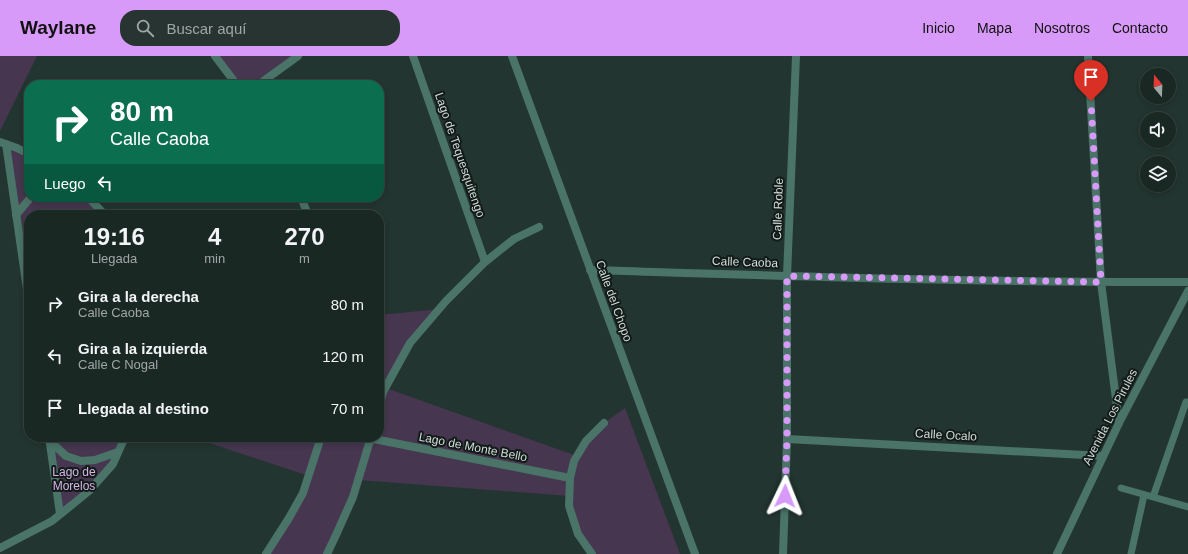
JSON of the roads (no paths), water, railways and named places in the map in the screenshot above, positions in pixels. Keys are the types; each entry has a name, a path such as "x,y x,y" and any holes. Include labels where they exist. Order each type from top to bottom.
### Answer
{"street":[{"path":"215,56 233,80"},
{"path":"265,80 298,56"},
{"name":"Lago de Tequesquitengo","path":"413,56 485,262"},
{"name":"Calle del Chopo","path":"512,56 695,554"},
{"name":"Calle Roble","path":"783,554 787,439 787,276 796,56"},
{"path":"1088,56 1101,282 1119,423"},
{"path":"24,152 3,143 24,269"},
{"path":"16,215 27,202"},
{"path":"93,202 100,210"},
{"path":"384,390 410,343 446,301 485,262 514,239 539,227"},
{"name":"Calle Caoba","path":"590,270 787,276 1101,282 1188,282"},
{"name":"Avenida Los Pirules","path":"1056,554 1119,423 1188,291"},
{"path":"592,554 578,534 569,506 570,478 574,461 586,441 604,423"},
{"name":"Calle Ocalo","path":"787,439 1103,456"},
{"name":"Lago de Monte Bello","path":"384,441 570,478"},
{"path":"50,442 60,514"},
{"path":"53,442 66,456 81,461 95,460 118,452"},
{"path":"0,548 52,521 89,491 113,464 123,442"},
{"path":"266,554 303,493 319,442"},
{"path":"327,554 352,497 368,442"}],"lane":[{"path":"1153,498 1186,402 1188,402"},
{"path":"1121,488 1188,507"},
{"path":"1131,554 1144,495"}],"park label":[{"name":"Lago de Morelos","path":"74,479"}]}
